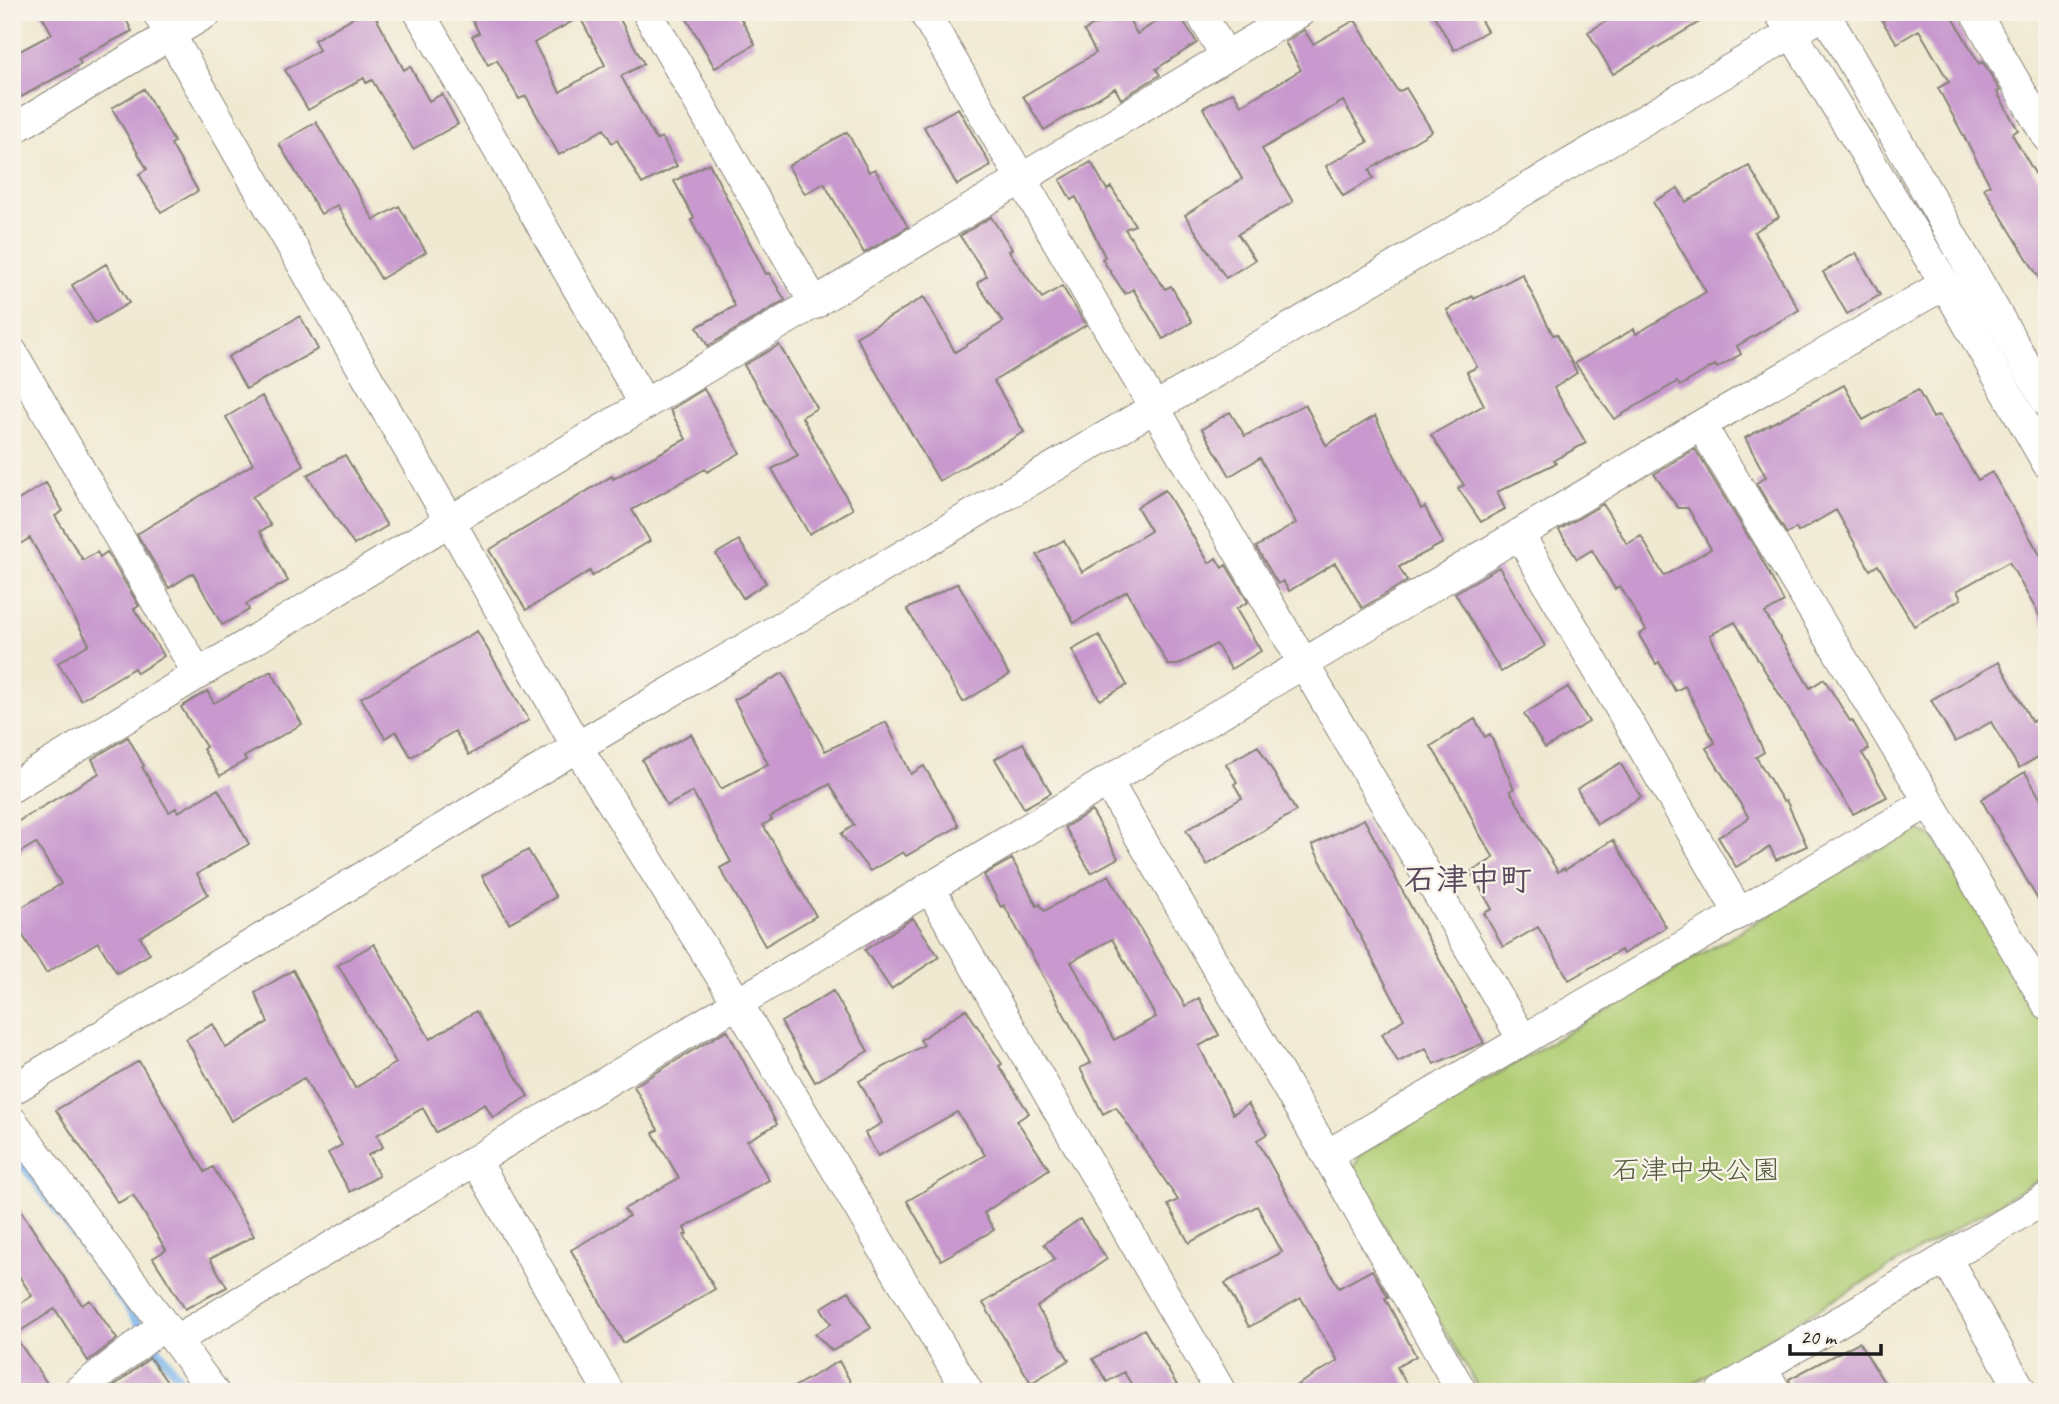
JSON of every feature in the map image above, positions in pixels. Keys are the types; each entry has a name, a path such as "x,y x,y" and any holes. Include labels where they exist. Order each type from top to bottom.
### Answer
{"street":[{"path":"12,130 164,23 208,12"},
{"path":"419,12 645,405"},
{"path":"647,12 815,304"},
{"path":"924,12 1523,1040"},
{"path":"1200,12 1225,55"},
{"path":"12,787 450,521 1300,12"},
{"path":"1975,12 2047,137"},
{"path":"12,1090 578,747 1153,407 1785,23 1825,13 2047,402"},
{"path":"164,23 578,747 737,1002 968,1392"},
{"path":"1785,23 1945,284 2047,463"},
{"path":"77,1392 170,1332 476,1161 1701,425 1945,284"},
{"path":"12,352 198,674"},
{"path":"1701,425 1929,802 2047,1004"},
{"path":"1519,534 1739,913"},
{"path":"1107,781 1327,1155 1462,1392"},
{"path":"1327,1155 1929,802"},
{"path":"929,887 1221,1392"},
{"path":"12,1121 214,1392"},
{"path":"476,1161 609,1392"},
{"path":"1721,1392 1769,1380 1945,1258 2047,1198"},
{"path":"1945,1258 2022,1392"}],"green space":[{"name":"石津中央公園","path":"1914,829 1933,836 2047,1030 2047,1175 1677,1392 1481,1392 1353,1174 1359,1155"}],"building":[{"path":"40,12 122,12 132,31 78,59 81,64 12,102 12,55 52,34"},
{"path":"363,12 373,12 404,70 410,66 429,101 442,94 458,124 413,149 372,80 366,83 364,78 308,110 285,70 319,50 314,40"},
{"path":"468,12 616,12 644,64 621,76 656,140 662,137 677,166 642,184 617,140 612,143 604,129 559,155 526,96 519,99 497,60 488,65 472,36 479,33","holes":["580,17 605,65 560,92 534,43"]},
{"path":"683,12 737,12 755,44 715,68"},
{"path":"1117,12 1125,12 1137,34 1171,12 1178,12 1197,43 1156,69 1160,75 1121,99 1115,88 1044,130 1023,96 1096,53 1084,31"},
{"path":"1432,12 1476,12 1487,31 1454,50"},
{"path":"1622,12 1716,12 1613,74 1588,32"},
{"path":"1896,12 1950,12 1979,64 1983,62 2000,91 1997,92 2018,130 2012,134 2047,194 2047,291 1984,188 1990,185 1938,88 1949,82 1919,30 1897,43 1882,21"},
{"path":"1355,20 1398,92 1406,88 1432,131 1369,170 1373,178 1343,196 1326,166 1368,142 1343,101 1262,149 1293,202 1238,234 1255,260 1226,278 1185,215 1242,179 1203,108 1233,92 1241,105 1301,70 1285,42 1304,30 1313,44"},
{"path":"144,89 198,191 161,212 139,174 147,169 112,108"},
{"path":"958,108 991,166 957,185 924,127"},
{"path":"316,122 374,220 399,206 426,252 381,279 337,205 321,214 279,144"},
{"path":"847,132 869,172 875,169 908,227 864,253 824,183 805,194 788,166"},
{"path":"1091,162 1107,190 1111,187 1135,225 1125,229 1165,289 1171,286 1192,322 1163,339 1133,289 1125,294 1102,259 1105,257 1076,197 1071,200 1060,180"},
{"path":"709,163 766,274 769,273 785,300 708,346 697,327 735,306 674,181"},
{"path":"1749,166 1779,217 1754,232 1799,310 1737,346 1741,354 1717,368 1715,365 1680,386 1677,382 1614,419 1575,363 1634,329 1636,334 1706,292 1653,202 1678,188 1686,202"},
{"path":"991,217 1012,249 1009,251 1042,298 1062,286 1086,325 994,381 1024,432 939,481 856,337 924,297 955,352 1003,322 977,283 987,276 960,236"},
{"path":"1856,253 1880,295 1847,314 1823,272"},
{"path":"106,264 129,303 95,323 72,285"},
{"path":"1522,274 1553,335 1557,334 1577,373 1554,388 1586,443 1554,460 1556,463 1497,492 1505,509 1481,522 1458,488 1464,485 1431,435 1484,405 1467,372 1477,367 1447,310"},
{"path":"300,316 318,349 246,389 228,357"},
{"path":"779,345 817,408 802,417 853,509 809,534 772,469 798,455 744,365"},
{"path":"1844,385 1863,420 1918,390 1933,418 1939,415 1978,480 1992,472 2047,567 2047,629 2009,562 1957,591 1961,599 1914,626 1878,565 1870,570 1836,510 1798,532 1796,528 1787,534 1756,483 1766,477 1745,438"},
{"path":"704,389 740,453 707,472 705,469 632,510 650,541 592,576 590,571 526,610 489,550 612,476 613,479 686,439 670,410"},
{"path":"262,396 304,466 252,497 271,526 260,531 288,581 246,604 249,610 222,625 193,573 169,588 137,534 253,464 226,417"},
{"path":"1305,404 1326,445 1375,416 1421,509 1425,507 1443,543 1399,567 1407,581 1362,608 1335,563 1289,591 1283,581 1278,584 1256,547 1296,523 1260,458 1230,476 1202,429 1230,412 1245,436"},
{"path":"1695,449 1760,556 1784,602 1765,613 1810,688 1824,679 1850,721 1852,720 1869,749 1862,753 1887,797 1853,814 1735,622 1710,635 1764,752 1756,757 1783,801 1786,800 1807,846 1776,860 1770,847 1736,867 1718,837 1749,818 1706,748 1715,743 1685,686 1675,691 1659,662 1656,664 1639,635 1646,630 1620,586 1615,589 1592,550 1577,559 1559,530 1603,504 1627,544 1641,536 1664,576 1711,549 1688,508 1678,508 1654,474"},
{"path":"345,455 387,526 354,545 307,475"},
{"path":"46,483 63,511 55,516 83,560 97,552 100,557 107,552 139,606 134,609 164,656 137,673 134,668 81,700 58,663 89,644 30,538 12,549 12,504"},
{"path":"1165,490 1209,563 1216,558 1222,568 1226,565 1248,602 1236,609 1261,651 1231,669 1216,644 1178,665 1168,665 1127,591 1074,623 1037,555 1064,540 1082,572 1151,531 1137,507"},
{"path":"739,540 766,583 743,598 716,554"},
{"path":"1499,567 1545,646 1501,672 1455,593"},
{"path":"958,583 1009,675 963,702 907,609"},
{"path":"477,631 529,720 469,755 455,731 411,757 396,731 385,738 361,698"},
{"path":"1099,635 1127,685 1100,700 1072,650"},
{"path":"1999,662 2032,722 2034,720 2047,742 2047,752 2019,768 1991,722 1955,742 1931,700"},
{"path":"271,671 302,724 244,757 246,760 220,776 181,707 207,691 214,703"},
{"path":"783,673 825,751 886,722 911,774 924,766 959,826 906,856 903,852 870,871 841,834 854,825 830,784 770,817 772,820 763,825 816,916 765,946 720,868 731,862 693,792 667,806 642,760 691,734 721,789 768,764 734,700"},
{"path":"1568,687 1589,722 1545,748 1524,714"},
{"path":"1475,719 1485,737 1490,734 1514,789 1510,791 1558,872 1613,840 1666,927 1623,954 1621,950 1569,980 1538,927 1503,947 1484,913 1492,909 1471,872 1494,858 1431,746"},
{"path":"128,737 144,766 142,767 169,812 176,808 178,812 218,789 249,844 197,874 208,894 140,937 150,954 117,973 98,942 46,973 12,918 12,913 61,884 36,843 12,857 12,825 99,773 92,759"},
{"path":"1023,743 1051,793 1024,808 995,759"},
{"path":"1258,746 1296,811 1207,865 1186,830 1242,798 1234,784 1237,782 1226,764"},
{"path":"1620,763 1641,797 1597,824 1577,789"},
{"path":"2025,772 2047,810 2047,916 1981,799"},
{"path":"1092,811 1118,858 1091,873 1065,827"},
{"path":"1364,819 1484,1043 1434,1064 1426,1048 1398,1062 1382,1034 1404,1019 1312,845"},
{"path":"528,850 556,897 509,923 482,876"},
{"path":"1012,859 1037,906 1040,904 1044,911 1109,875 1185,1006 1199,998 1219,1035 1199,1046 1233,1114 1248,1104 1267,1134 1257,1140 1339,1288 1372,1270 1388,1297 1385,1298 1416,1356 1397,1367 1411,1392 1285,1392 1338,1361 1301,1298 1249,1327 1225,1283 1282,1252 1257,1206 1189,1243 1168,1205 1178,1200 1116,1107 1103,1114 1080,1068 1091,1063 1004,905 1001,907 984,875","holes":["1112,939 1156,1017 1114,1040 1071,962"]},
{"path":"913,918 939,957 891,989 865,950"},
{"path":"374,944 430,1039 476,1011 528,1096 493,1118 485,1104 436,1132 423,1108 377,1135 383,1147 368,1155 379,1176 350,1192 328,1153 342,1145 304,1078 231,1121 186,1039 213,1024 226,1048 268,1022 255,993 293,970 355,1088 396,1063 338,965"},
{"path":"833,991 868,1051 815,1082 781,1022"},
{"path":"966,1009 1002,1064 999,1066 1029,1113 1017,1121 1049,1169 984,1213 994,1230 941,1260 907,1201 985,1155 957,1112 878,1156 865,1133 882,1123 859,1081 924,1045 920,1040"},
{"path":"727,1030 777,1124 747,1141 769,1180 684,1228 687,1234 684,1235 715,1289 623,1343 571,1250 629,1216 624,1209 679,1178 653,1133 658,1130 634,1086"},
{"path":"139,1061 205,1172 213,1167 254,1236 210,1259 227,1287 185,1309 153,1258 166,1250 133,1195 118,1203 56,1110"},
{"path":"12,1197 82,1305 90,1300 117,1339 88,1361 55,1309 14,1335 53,1392 12,1392 12,1309 32,1296 12,1265"},
{"path":"1080,1219 1107,1259 1037,1307 1069,1360 1031,1383 983,1303 1055,1259 1044,1244"},
{"path":"849,1291 871,1328 832,1351 815,1334 831,1324 821,1308"},
{"path":"1144,1329 1181,1392 1136,1392 1124,1372 1107,1382 1093,1359"},
{"path":"1859,1342 1890,1392 1793,1392 1789,1379"},
{"path":"150,1358 174,1392 106,1392"},
{"path":"839,1361 856,1392 785,1392"}],"waterway":[{"path":"12,1149 189,1392"}],"district":[{"name":"石津中町","path":"1468,879"}]}
